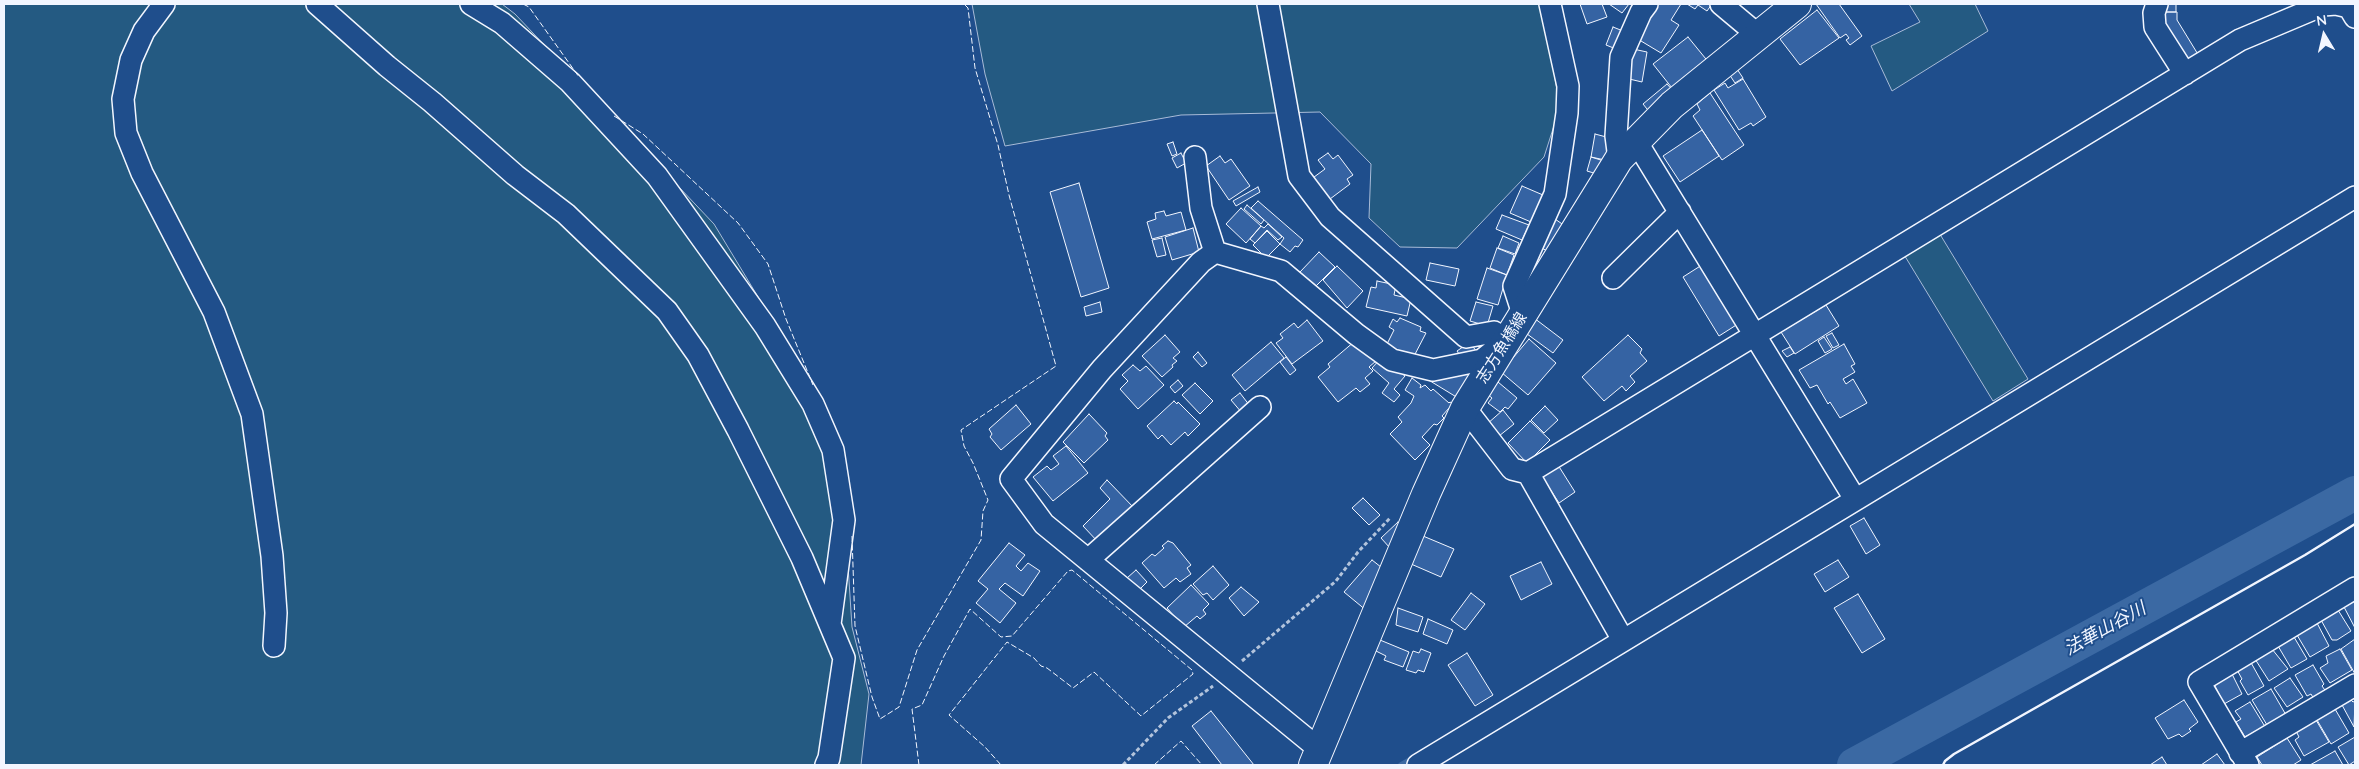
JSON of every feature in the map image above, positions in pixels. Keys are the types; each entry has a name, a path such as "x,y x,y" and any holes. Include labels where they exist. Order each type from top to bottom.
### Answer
{"main road":[{"name":"志方魚橋線","path":"1316,757 1423,500 1465,408 1523,314 1628,150 1672,105 1797,4"}],"street":[{"path":"164,4 144,31 131,60 123,99 126,133 142,173 214,312 252,414 272,556 276,613 274,646"},
{"path":"317,4 515,175 566,214 667,311 698,355 802,558 844,658 829,758 826,765"},
{"path":"472,4 502,23 570,82 657,176 765,326 813,404 833,450 844,520 830,624"},
{"path":"1215,252 1281,271 1356,334 1392,360 1434,370 1482,360 1506,341 1494,332 1466,337 1330,217 1299,176 1268,4"},
{"path":"1523,314 1514,286 1555,194 1567,113 1568,86 1550,4"},
{"path":"1555,25 1559,4"},
{"path":"1647,4 1641,12 1621,57 1616,136 1680,212 1855,499"},
{"path":"1721,4 1758,36"},
{"path":"2157,4 2154,14 2155,27 2185,74"},
{"path":"1528,473 2240,40 2323,4 2336,4 2349,8 2355,18"},
{"path":"1195,156 1200,208 1215,252"},
{"path":"1418,765 2355,197"},
{"path":"1613,278 1680,212"},
{"path":"1215,252 1201,262 1102,369 1011,479 1044,524 1228,674 1316,757"},
{"path":"1088,560 1260,408"},
{"path":"1465,408 1512,468 1528,473 1623,640"},
{"path":"2355,588 2199,682 2244,759 2355,685"}],"path":[{"path":"1123,765 1168,718 1228,674 1336,581 1358,552 1386,522 1423,500"}],"shaded area":[{"path":"4,4 502,4 515,14 714,224 801,368 841,457 852,627 869,694 861,765 4,765"},
{"path":"972,4 1542,4 1560,107 1544,157 1457,248 1400,247 1369,218 1371,164 1320,112 1181,115 1005,146 985,74"},
{"path":"1909,4 1975,4 1988,31 1892,91 1871,46 1920,22"},
{"path":"1938,231 2028,379 1993,401 1903,253"}],"building":[{"path":"1580,4 1602,4 1607,17 1587,24"},
{"path":"1609,4 1629,4 1622,13"},
{"path":"1657,4 1681,4 1671,20 1679,25 1661,53 1636,38"},
{"path":"1687,4 1712,4 1707,11 1698,5 1695,9"},
{"path":"1816,4 1839,4 1862,36 1850,45 1846,40 1849,38 1846,34 1840,38"},
{"path":"2164,4 2176,4 2176,12 2164,12"},
{"path":"1817,10 1839,38 1800,65 1780,39"},
{"path":"2161,12 2177,12 2177,20 2199,56 2187,63 2162,25"},
{"path":"1613,27 1623,31 1616,49 1606,45"},
{"path":"1688,37 1710,64 1672,88 1653,64"},
{"path":"1633,49 1647,52 1642,82 1625,78"},
{"path":"1737,69 1743,78 1735,83 1729,74"},
{"path":"1743,79 1766,117 1753,126 1751,123 1739,130 1714,90 1725,83 1728,88"},
{"path":"1667,84 1676,94 1651,114 1643,104"},
{"path":"1710,93 1744,145 1722,160 1693,116 1700,110 1697,104"},
{"path":"1702,130 1719,156 1680,182 1663,156"},
{"path":"1595,134 1610,138 1605,160 1591,157"},
{"path":"1173,142 1177,154 1172,156 1167,144"},
{"path":"1181,153 1186,163 1177,168 1172,158"},
{"path":"1328,153 1333,159 1338,155 1353,175 1347,179 1350,184 1326,202 1310,180 1325,169 1318,160"},
{"path":"1220,156 1225,163 1231,159 1250,186 1229,200 1206,166"},
{"path":"1591,157 1604,161 1597,174 1587,171"},
{"path":"1079,183 1109,288 1081,297 1050,192"},
{"path":"1522,186 1543,195 1531,222 1510,213"},
{"path":"1258,187 1260,192 1236,206 1233,201"},
{"path":"1258,201 1303,240 1298,247 1295,246 1290,252 1280,244 1284,238 1251,208"},
{"path":"1247,205 1264,220 1261,224 1244,209"},
{"path":"1241,208 1261,226 1246,243 1226,224"},
{"path":"1164,211 1166,216 1181,212 1186,230 1152,239 1147,222 1156,219 1155,213"},
{"path":"1502,215 1529,225 1522,240 1496,229"},
{"path":"1555,219 1565,226 1549,252 1538,246"},
{"path":"1268,224 1282,237 1278,240 1267,230 1255,243 1250,239 1261,226 1264,228"},
{"path":"1193,228 1199,252 1172,260 1165,237"},
{"path":"1267,231 1280,244 1266,258 1253,245"},
{"path":"1503,236 1519,243 1515,254 1498,248"},
{"path":"1162,238 1166,255 1157,257 1152,240"},
{"path":"1497,248 1514,255 1507,275 1490,268"},
{"path":"1319,252 1335,267 1315,287 1300,272"},
{"path":"1430,263 1459,269 1455,286 1426,280"},
{"path":"1705,263 1741,322 1719,336 1683,277"},
{"path":"1337,266 1363,291 1347,308 1323,280"},
{"path":"1487,268 1507,275 1498,305 1477,299"},
{"path":"1377,281 1396,285 1394,295 1411,299 1407,316 1366,307 1371,287 1376,288"},
{"path":"1100,302 1102,312 1086,316 1084,307"},
{"path":"1476,302 1493,306 1487,326 1470,321"},
{"path":"1826,305 1839,326 1795,354 1781,332"},
{"path":"1400,318 1421,327 1420,331 1426,333 1412,360 1386,346 1394,330 1389,327 1393,319 1397,322"},
{"path":"1534,318 1563,340 1553,353 1523,331"},
{"path":"1307,320 1323,341 1292,364 1276,343 1283,338 1280,334 1294,323 1298,328"},
{"path":"1832,333 1839,345 1833,348 1826,336"},
{"path":"1165,335 1180,352 1173,358 1177,361 1172,365 1173,367 1162,377 1142,356"},
{"path":"1628,335 1642,349 1640,353 1647,361 1630,376 1635,382 1626,391 1622,386 1604,401 1582,377"},
{"path":"1824,337 1832,349 1825,353 1818,341"},
{"path":"1529,339 1556,363 1528,395 1501,372"},
{"path":"1355,341 1376,361 1369,367 1373,371 1365,378 1370,384 1360,392 1356,388 1338,402 1318,377 1330,367 1328,364"},
{"path":"1271,342 1284,358 1245,391 1232,375"},
{"path":"1470,342 1476,351 1463,360 1457,351"},
{"path":"1844,344 1855,364 1851,366 1855,372 1843,379 1846,384 1853,379 1867,403 1840,418 1830,402 1828,404 1817,385 1810,388 1799,370"},
{"path":"1790,347 1794,353 1787,357 1782,351"},
{"path":"1198,352 1207,363 1202,367 1193,357"},
{"path":"1286,357 1296,370 1290,375 1280,362"},
{"path":"1381,358 1405,376 1394,389 1400,395 1394,402 1382,393 1389,383 1372,368"},
{"path":"1133,365 1140,371 1146,366 1164,385 1138,409 1120,389 1128,381 1122,375"},
{"path":"1480,365 1458,398 1422,376 1444,372 1453,377 1457,372"},
{"path":"1412,378 1421,385 1420,388 1425,385 1431,391 1433,389 1449,403 1455,405 1452,410 1449,408 1442,416 1444,418 1437,425 1434,424 1422,437 1430,445 1415,460 1390,434 1402,422 1398,417 1411,403 1414,396 1405,390"},
{"path":"1178,380 1183,386 1175,393 1170,387"},
{"path":"1498,382 1517,398 1508,409 1505,407 1500,412 1488,403 1492,398 1487,394"},
{"path":"1195,383 1213,401 1200,414 1182,395"},
{"path":"1240,393 1250,406 1242,413 1231,400"},
{"path":"1174,401 1177,404 1178,402 1200,424 1188,436 1185,432 1171,445 1162,435 1158,439 1147,426"},
{"path":"1016,405 1031,424 1001,450 990,437 992,434 989,429"},
{"path":"1545,406 1558,420 1544,433 1531,420"},
{"path":"1503,410 1514,424 1499,436 1487,424"},
{"path":"1089,414 1107,433 1105,436 1108,440 1084,463 1063,442"},
{"path":"1530,421 1550,440 1527,463 1508,443"},
{"path":"1066,446 1088,473 1053,501 1033,477 1047,466 1051,470 1059,464 1053,456"},
{"path":"1558,465 1575,492 1559,503 1541,475"},
{"path":"1107,480 1135,509 1099,543 1083,526 1110,499 1100,488"},
{"path":"1363,498 1380,515 1369,525 1352,508"},
{"path":"1864,518 1880,545 1866,554 1850,526"},
{"path":"1398,522 1407,532 1390,548 1381,538"},
{"path":"1423,536 1454,549 1441,577 1411,564"},
{"path":"1168,541 1173,543 1191,565 1187,568 1191,574 1180,582 1176,578 1164,588 1142,563 1152,554 1155,556 1164,548 1162,546"},
{"path":"1009,543 1025,555 1016,566 1021,571 1028,563 1040,571 1023,596 1005,583 999,589 1016,603 1000,623 976,603 988,589 978,581"},
{"path":"1372,560 1386,571 1367,611 1344,592"},
{"path":"1838,560 1849,577 1825,592 1814,574"},
{"path":"1541,562 1552,584 1521,600 1510,576"},
{"path":"1213,566 1229,585 1213,600 1207,593 1203,595 1193,584"},
{"path":"1136,570 1147,582 1139,590 1127,578"},
{"path":"1191,585 1209,604 1203,610 1206,614 1200,619 1197,616 1184,627 1167,608"},
{"path":"1241,587 1259,602 1244,616 1229,598"},
{"path":"1471,593 1485,604 1465,630 1451,620"},
{"path":"1858,594 1885,639 1862,653 1834,608"},
{"path":"2355,601 2355,628 2344,607"},
{"path":"1398,608 1423,617 1418,632 1396,625"},
{"path":"2338,610 2351,631 2337,640 2332,640 2321,620"},
{"path":"1428,619 1453,630 1447,644 1423,634"},
{"path":"2317,623 2329,646 2310,657 2297,635"},
{"path":"2294,637 2307,659 2291,668 2278,646"},
{"path":"2355,639 2355,674 2341,649"},
{"path":"1380,640 1409,652 1403,667 1384,660 1386,656 1376,651"},
{"path":"1421,649 1431,653 1424,672 1418,670 1416,673 1406,670 1413,651 1419,653"},
{"path":"2272,649 2288,669 2269,681 2255,659"},
{"path":"2340,649 2352,670 2330,683 2320,668 2328,663 2326,656"},
{"path":"1467,653 1493,695 1475,706 1448,665"},
{"path":"2249,659 2264,686 2248,695 2240,681 2242,679 2236,668"},
{"path":"2313,665 2327,693 2315,701 2311,694 2307,696 2295,675"},
{"path":"2231,672 2242,694 2224,704 2213,682"},
{"path":"2290,678 2303,697 2287,707 2274,688"},
{"path":"2271,689 2286,715 2267,725 2252,700"},
{"path":"2184,700 2198,722 2189,729 2191,731 2182,737 2179,734 2168,739 2155,718"},
{"path":"2351,700 2355,701 2354,727 2342,705"},
{"path":"2250,702 2264,725 2268,728 2257,735 2254,732 2245,737 2236,722 2241,719 2235,711"},
{"path":"2335,709 2349,733 2331,744 2317,720"},
{"path":"1211,711 1254,765 1222,765 1192,726"},
{"path":"2316,720 2329,742 2304,756 2295,740 2299,737 2296,731"},
{"path":"2355,737 2355,761 2349,765 2338,747"},
{"path":"2287,738 2301,760 2293,765 2262,765 2257,757"},
{"path":"2335,751 2343,765 2310,765"},
{"path":"2217,754 2225,765 2201,765"},
{"path":"2162,757 2167,765 2150,765"}],"waterway":[{"name":"法華山谷川","path":"1854,765 2355,493"},
{"path":"1401,765 1415,757"}],"fence":[{"path":"523,4 529,7 579,77"},
{"path":"852,536 855,626 872,697 880,719 899,707 917,650 981,540 983,511 988,500 964,446 961,430 1056,366 1009,195 998,145 975,68 968,8 964,4"},
{"path":"614,116 643,134 738,223 768,264 786,319 813,385"},
{"path":"919,765 912,709 922,705 944,656 970,609 1001,637 1012,636 1068,571 1072,570 1192,670 1193,674 1141,716 1094,672 1073,688 1047,668 1041,666 1034,658 1007,642 949,715 985,747 1001,765"},
{"path":"1154,765 1181,741 1202,765"}],"wall":[{"path":"1943,765 1954,754 2305,555 2355,524"}]}
